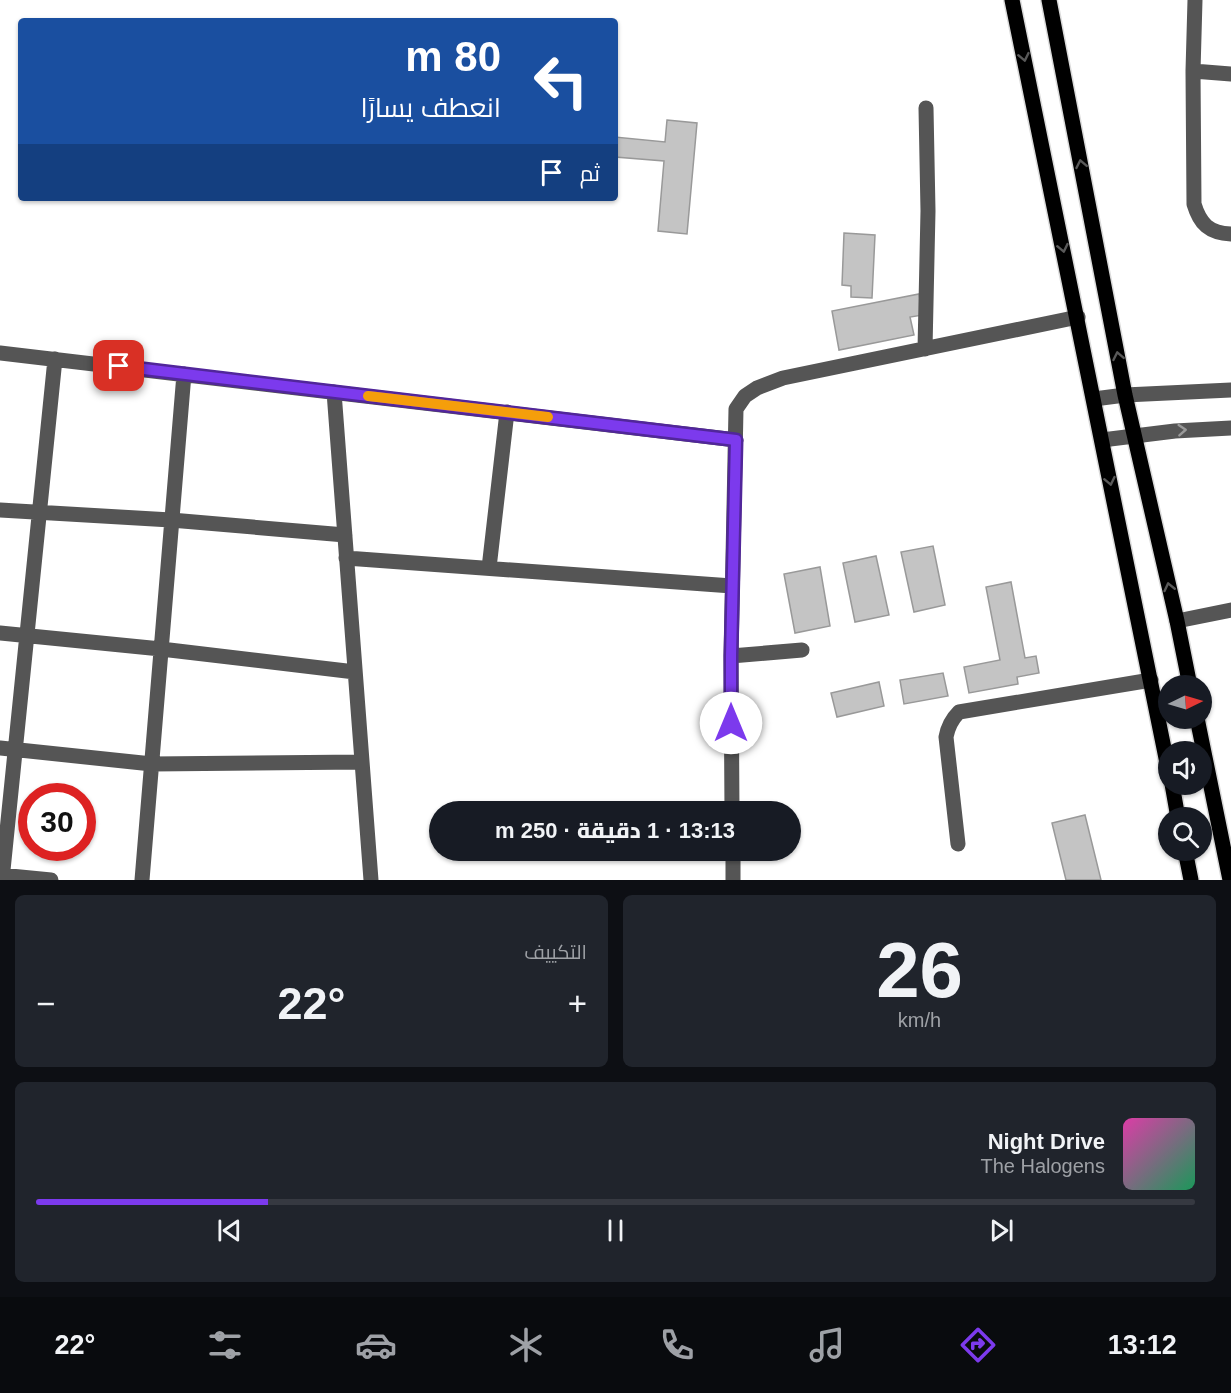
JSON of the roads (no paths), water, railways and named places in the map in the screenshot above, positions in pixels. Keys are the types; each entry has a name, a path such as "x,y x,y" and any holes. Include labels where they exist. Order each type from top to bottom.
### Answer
{"main road":[{"path":"1012,0 1163,741"},
{"path":"1049,0 1125,395 1188,675"},
{"path":"1199,729 1230,880"},
{"path":"1187,861 1191,880"}],"street":[{"path":"1195,0 1194,204 1203,224 1212,230 1231,234"},
{"path":"1193,71 1231,74"},
{"path":"925,349 928,211 926,108"},
{"path":"732,801 731,656 736,409 745,396 757,388 783,378 1078,317"},
{"path":"0,353 736,440"},
{"path":"51,880 1,877 8,748 27,636 55,359"},
{"path":"142,880 184,374"},
{"path":"1094,399 1125,395 1231,390"},
{"path":"334,392 370,880"},
{"path":"489,568 507,412"},
{"path":"1102,440 1175,430 1231,428"},
{"path":"0,510 171,520 345,535"},
{"path":"346,558 732,586"},
{"path":"1177,621 1231,610"},
{"path":"0,633 355,672"},
{"path":"731,656 802,650"},
{"path":"958,844 946,737 952,719 959,712 1151,680"},
{"path":"8,748 152,764 362,762"},
{"path":"733,861 733,880"}]}
